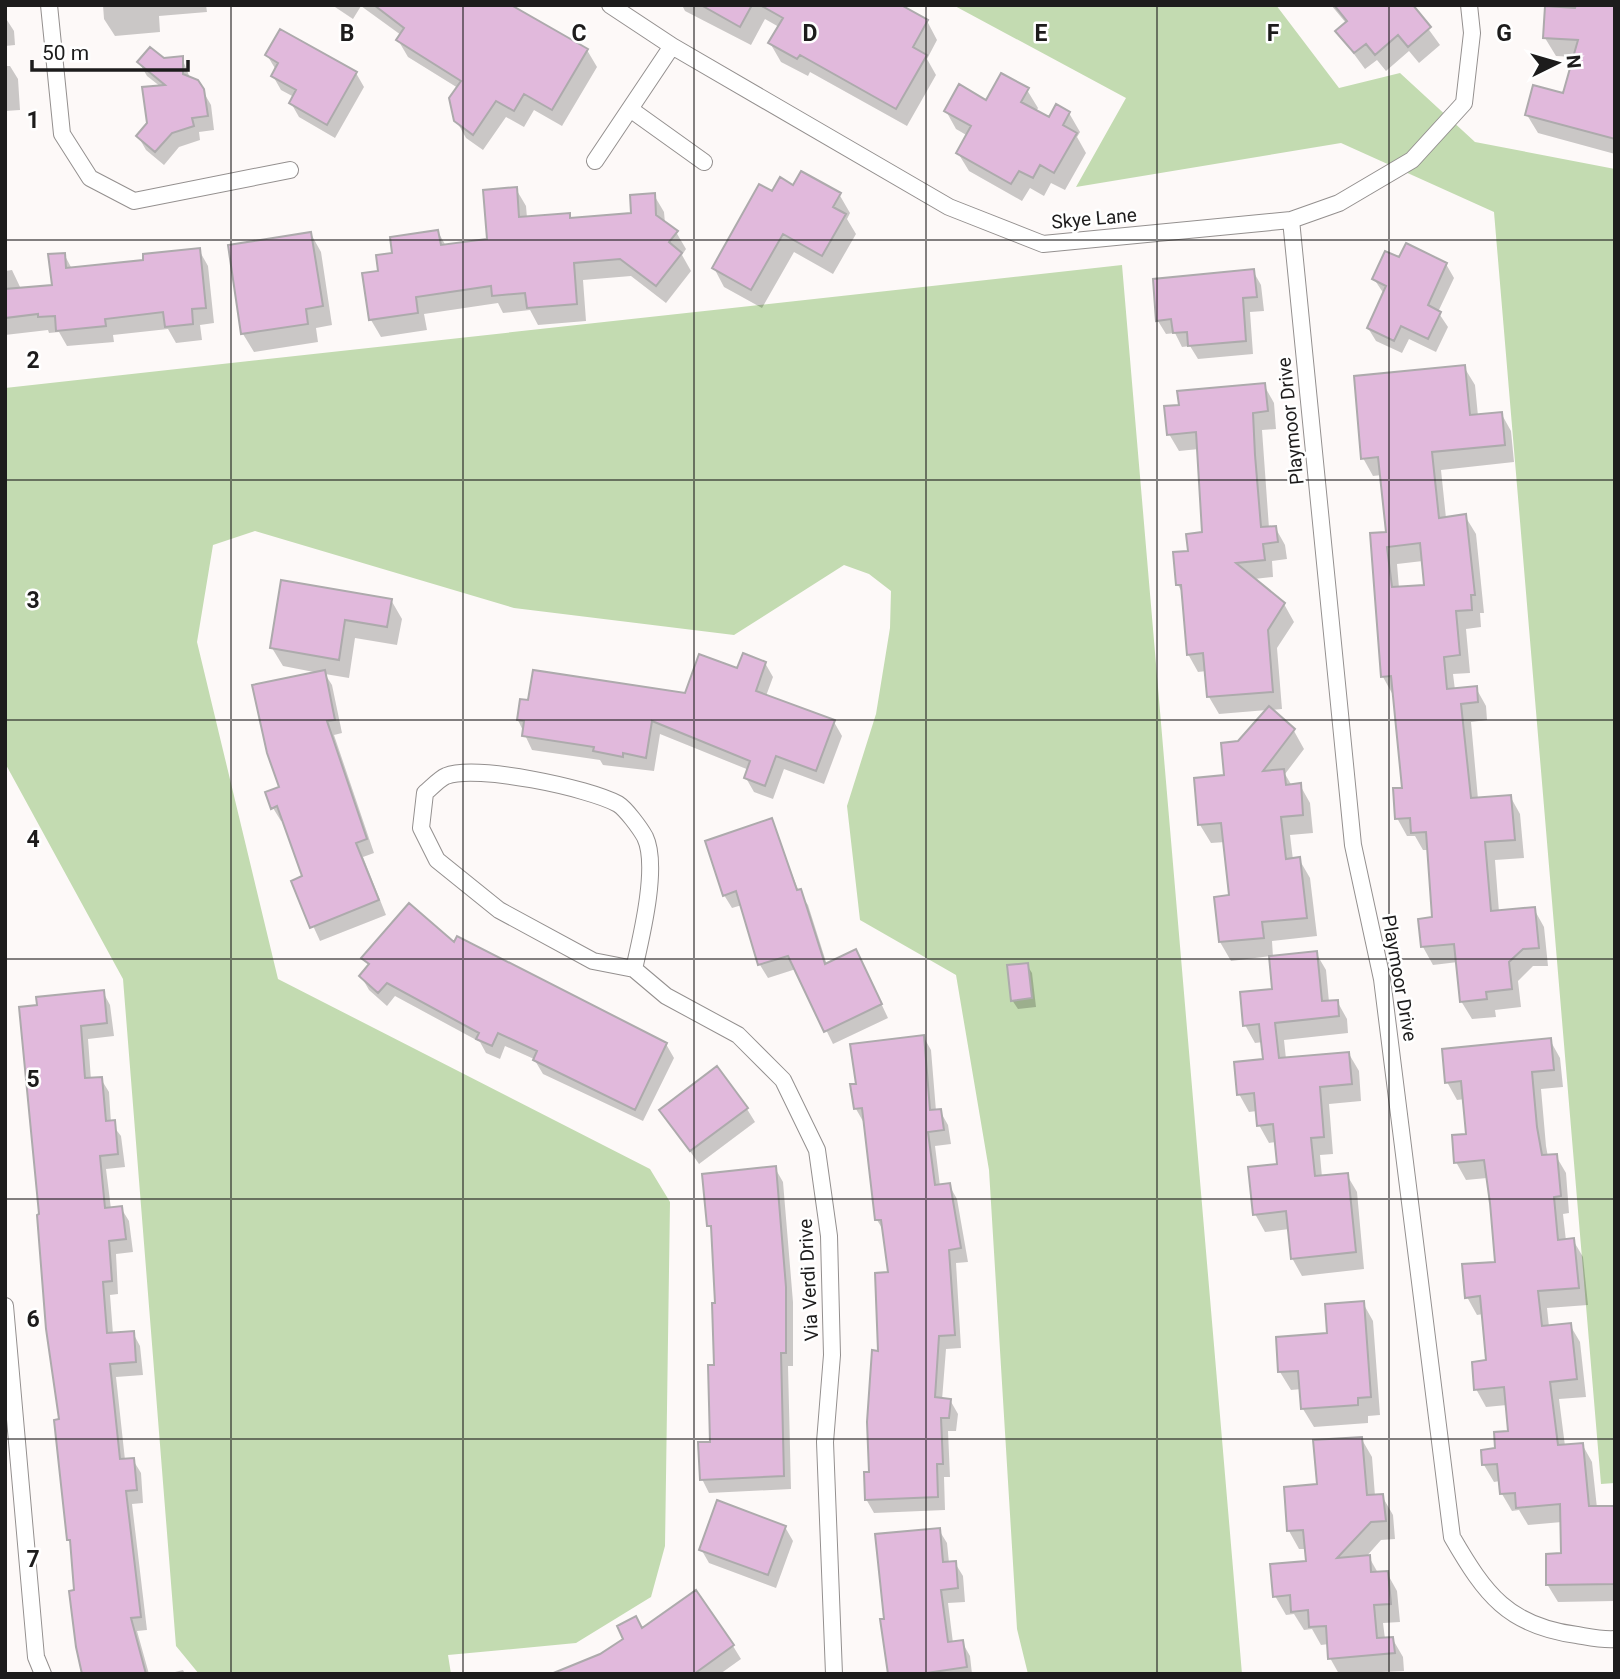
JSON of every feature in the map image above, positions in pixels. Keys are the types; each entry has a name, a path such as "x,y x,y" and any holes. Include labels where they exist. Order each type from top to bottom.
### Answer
{"street":[{"path":"49,5 62,134 90,178 134,201 290,170"},
{"name":"Skye Lane","path":"610,5 672,46 949,207 1043,243 1291,220 1339,202 1412,160 1464,103 1472,33 1469,5"},
{"path":"595,161 672,46"},
{"path":"630,109 704,162"},
{"name":"Playmoor Drive","path":"1291,220 1353,845 1382,979 1451,1537 1478,1582 1520,1620 1554,1632 1615,1639"},
{"name":"Via Verdi Drive","path":"634,969 644,927 650,877 645,838 620,805 576,788 490,774 446,776 425,793 421,828 438,860 499,910 593,961 634,969 666,996 738,1035 783,1080 817,1150 829,1236 832,1355 825,1442 834,1674"},
{"path":"5,1306 36,1657 43,1674"}],"green space":[{"path":"953,5 1276,5 1339,88 1400,73 1475,142 1615,169 1615,1483 1601,1484 1494,212 1341,143 1076,187 1126,98"},
{"path":"1122,265 1242,1674 1028,1674 1017,1629 989,1170 956,975 860,920 847,806 876,714 890,628 891,591 869,574 844,565 734,635 514,608 255,531 213,545 197,642 278,979 650,1169 670,1202 665,1546 651,1597 576,1643 448,1655 451,1674 199,1674 176,1646 123,979 5,763 5,388"}],"building":[{"path":"374,5 511,5 588,49 552,110 524,94 514,111 496,101 473,135 454,121 449,98 461,81 396,40 404,28"},
{"path":"701,5 752,5 740,27"},
{"path":"760,5 901,5 928,20 913,47 927,55 896,109 800,55 797,59 768,43 783,18"},
{"path":"1334,5 1413,5 1431,27 1408,47 1398,35 1375,55 1366,44 1354,53 1335,31 1347,21"},
{"path":"1576,5 1615,5 1615,139 1525,115 1533,85 1563,93 1578,40 1543,38 1545,6 1575,8"},
{"path":"280,29 357,72 327,125 289,103 296,90 271,76 278,63 265,55"},
{"path":"150,47 164,58 183,56 183,74 198,80 204,89 208,116 192,118 194,126 172,133 155,152 136,136 147,123 142,87 165,85 137,62"},
{"path":"1001,73 1029,88 1021,102 1049,117 1056,104 1070,112 1063,125 1077,133 1054,173 1040,165 1033,178 1019,171 1011,184 956,153 971,126 944,111 959,84 986,100"},
{"path":"801,171 841,193 833,207 846,214 822,256 783,234 751,290 712,268 759,184 772,191 780,177 793,185"},
{"path":"517,187 519,217 570,213 570,218 631,213 630,195 655,193 656,215 678,231 669,242 682,253 656,286 620,259 574,263 577,304 527,308 525,293 492,296 491,286 416,297 418,313 369,320 362,273 378,271 376,255 392,253 390,237 438,230 441,245 487,239 483,190"},
{"path":"311,232 323,306 306,309 308,324 241,334 228,245"},
{"path":"1406,243 1447,263 1428,305 1441,312 1428,339 1401,326 1394,341 1367,328 1386,286 1372,279 1385,251 1399,257"},
{"path":"200,248 206,308 192,309 193,324 165,327 163,312 105,319 106,326 56,331 55,316 38,317 38,314 5,318 5,289 52,285 48,254 65,253 66,268 143,260 143,254"},
{"path":"1254,269 1257,297 1243,298 1246,341 1188,346 1187,332 1173,333 1171,319 1156,321 1153,279"},
{"path":"1465,365 1470,415 1502,412 1505,445 1432,452 1439,518 1466,514 1475,595 1471,595 1472,610 1456,611 1460,655 1444,657 1447,689 1477,686 1478,702 1461,704 1471,798 1511,795 1515,840 1485,842 1491,911 1535,907 1539,948 1523,949 1509,962 1512,989 1486,992 1487,999 1460,1002 1454,944 1421,947 1418,919 1432,917 1426,832 1411,833 1410,818 1395,819 1393,788 1402,788 1391,676 1381,677 1370,533 1386,532 1378,457 1361,459 1354,376","holes":["1420,543 1424,585 1392,587 1387,547"]},
{"path":"1265,383 1268,411 1253,413 1255,455 1261,527 1276,526 1278,542 1263,544 1265,560 1236,563 1285,603 1268,630 1273,692 1207,697 1203,653 1187,655 1181,585 1176,585 1173,552 1188,551 1186,534 1202,532 1196,432 1167,435 1164,406 1179,405 1177,391"},
{"path":"281,580 392,599 387,627 345,620 339,660 270,648"},
{"path":"743,653 766,662 756,691 835,720 816,771 776,756 765,786 744,778 750,761 652,721 646,758 623,753 623,757 593,751 594,747 522,736 524,721 517,720 520,699 528,700 533,670 685,693 699,654 737,668"},
{"path":"325,670 335,720 327,721 367,839 356,843 379,900 310,928 291,881 302,876 277,806 271,809 265,792 279,787 267,753 252,685"},
{"path":"1269,706 1295,729 1263,771 1284,769 1286,785 1301,783 1303,815 1281,817 1286,859 1300,857 1307,918 1262,922 1264,938 1219,942 1214,897 1229,895 1221,823 1198,825 1194,778 1224,775 1221,743 1238,741"},
{"path":"772,818 797,890 801,889 825,964 856,949 882,1004 824,1032 788,956 758,965 736,891 723,896 705,841"},
{"path":"409,903 454,942 457,936 667,1043 635,1110 533,1060 537,1051 498,1033 492,1046 476,1039 479,1033 387,983 378,993 359,976 369,964 361,958"},
{"path":"1317,951 1322,1001 1338,1000 1339,1016 1275,1023 1279,1058 1349,1052 1352,1084 1320,1087 1324,1137 1311,1138 1315,1176 1348,1173 1356,1252 1291,1259 1286,1211 1253,1215 1248,1167 1277,1164 1273,1124 1257,1126 1254,1093 1237,1095 1234,1062 1263,1059 1259,1024 1243,1026 1240,992 1272,989 1269,956"},
{"path":"1028,963 1032,998 1011,1001 1007,965"},
{"path":"104,990 107,1023 81,1026 85,1078 102,1077 106,1121 115,1120 118,1154 100,1156 105,1208 122,1206 126,1239 109,1241 112,1281 103,1282 107,1333 134,1331 136,1362 110,1364 120,1459 134,1458 137,1490 126,1491 141,1617 131,1618 146,1674 82,1674 76,1647 69,1591 74,1590 70,1540 67,1540 54,1420 59,1419 46,1329 39,1214 19,1007 37,1005 36,997"},
{"path":"924,1035 930,1110 941,1109 944,1130 928,1132 935,1185 950,1183 961,1248 949,1250 955,1335 939,1336 935,1397 951,1399 949,1418 941,1418 943,1464 937,1464 938,1497 865,1500 864,1472 869,1472 867,1422 872,1350 878,1351 875,1273 888,1272 881,1220 875,1220 862,1108 854,1109 850,1084 856,1084 850,1044"},
{"path":"1551,1038 1554,1070 1532,1072 1537,1127 1542,1155 1557,1154 1561,1196 1554,1197 1558,1240 1574,1238 1579,1288 1538,1291 1542,1326 1571,1323 1577,1379 1550,1382 1558,1445 1583,1443 1589,1506 1615,1506 1615,1584 1546,1585 1546,1554 1561,1553 1560,1504 1516,1508 1515,1493 1500,1494 1497,1464 1482,1465 1481,1450 1495,1448 1494,1432 1508,1431 1504,1387 1474,1390 1472,1362 1486,1360 1480,1296 1465,1298 1462,1264 1495,1262 1490,1203 1484,1160 1454,1163 1452,1135 1466,1134 1461,1081 1445,1083 1442,1049"},
{"path":"717,1066 748,1108 690,1151 659,1110"},
{"path":"776,1166 786,1287 786,1353 781,1353 784,1476 700,1480 698,1442 710,1442 708,1365 714,1365 712,1303 715,1303 711,1226 707,1226 702,1174"},
{"path":"1364,1301 1371,1397 1358,1398 1358,1405 1301,1409 1298,1371 1278,1372 1276,1337 1327,1333 1325,1304"},
{"path":"1362,1437 1367,1495 1383,1494 1386,1521 1371,1522 1337,1558 1370,1555 1371,1572 1388,1571 1391,1604 1374,1605 1377,1638 1393,1637 1395,1653 1328,1659 1326,1626 1309,1627 1308,1610 1291,1612 1290,1595 1273,1597 1270,1564 1306,1561 1303,1530 1287,1531 1284,1487 1317,1484 1313,1440"},
{"path":"717,1500 786,1526 768,1575 699,1550"},
{"path":"940,1528 943,1562 956,1561 958,1588 941,1590 948,1642 963,1640 967,1667 920,1674 888,1674 880,1619 884,1619 875,1534"},
{"path":"696,1590 734,1645 694,1674 551,1674 600,1654 623,1639 617,1626 636,1616 642,1628"}]}
